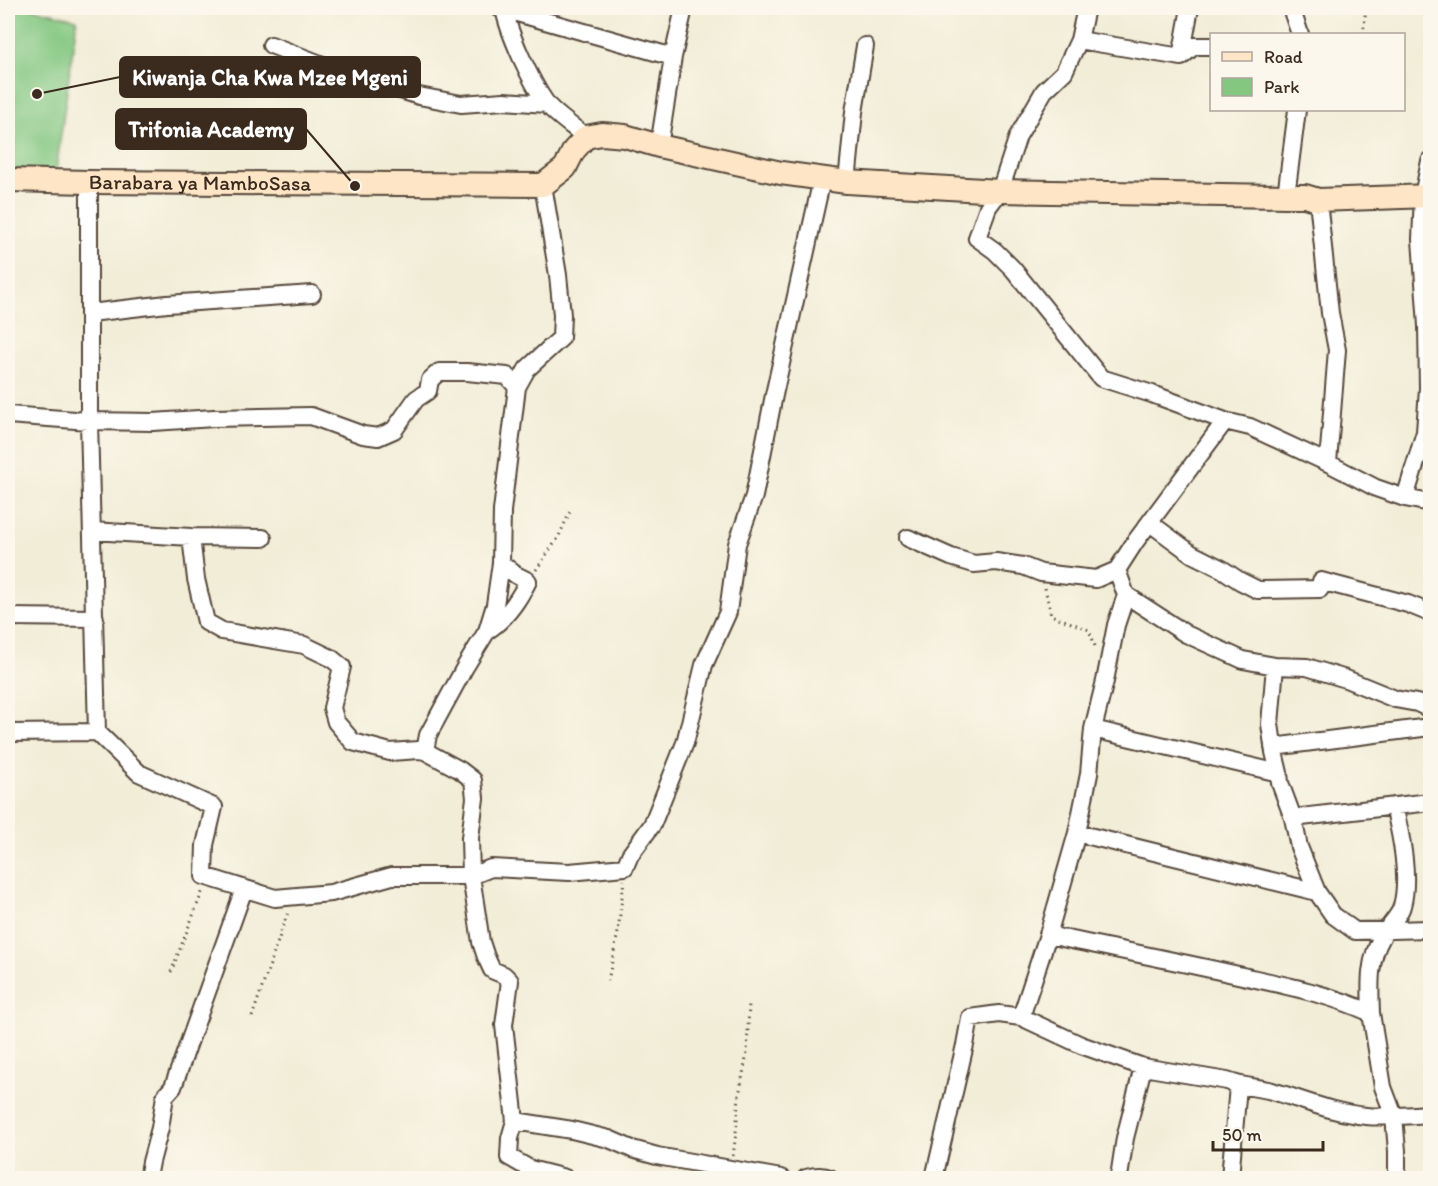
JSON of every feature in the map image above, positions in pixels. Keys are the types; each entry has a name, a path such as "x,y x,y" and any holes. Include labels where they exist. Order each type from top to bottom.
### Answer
{"street":[{"path":"503,8 673,57"},
{"path":"503,8 529,72 548,105 586,137"},
{"path":"659,146 673,57 684,8"},
{"path":"1086,8 1079,40 1064,72 1044,91 1018,136 1000,191 988,207 977,238 995,251 1013,269 1101,378 1225,421 1250,427 1376,488 1405,498 1431,503"},
{"path":"1181,57 1191,8"},
{"path":"1291,8 1300,33"},
{"path":"1079,40 1181,57 1194,46 1210,46"},
{"path":"271,45 323,65 419,96 461,104 504,101 548,105"},
{"path":"847,182 854,112 865,46"},
{"path":"1286,195 1298,111"},
{"path":"425,751 428,735 487,631 495,604 501,563 502,511 517,387 527,369 561,338 562,315 558,275 543,185 565,168 574,150 586,137 602,134 625,136 659,146 781,173 847,182 1000,191 1286,195 1305,196 1317,200 1427,196"},
{"path":"1405,498 1425,432 1428,388 1421,239 1431,161"},
{"path":"89,182 89,421 97,732 139,773 214,807 205,844 204,876 275,898 331,893 392,876 471,876 491,868 569,872 625,867 630,855 652,825 685,743 704,665 728,612 737,544 754,496 822,179"},
{"name":"Barabara ya MamboSasa","path":"8,180 543,185"},
{"path":"1317,200 1330,313 1337,350 1328,463"},
{"path":"90,313 167,304 312,294"},
{"path":"8,416 153,422 311,416 363,435 378,437 394,430 416,399 428,391 430,380 439,372 507,376 517,387"},
{"path":"908,538 951,557 974,564 996,562 1023,566 1041,573 1096,579 1117,570 1225,421"},
{"path":"1150,523 1192,554 1258,590 1320,589 1321,581 1408,604 1431,613"},
{"path":"92,531 190,537 263,538"},
{"path":"190,537 196,579 206,622 222,632 304,645 331,658 342,667 332,708 336,722 353,742 390,752 425,751 460,770 473,780 475,798 470,838 471,876 481,942 492,970 504,975 510,981 504,1025 515,1121 510,1138 509,1157 530,1169 565,1179"},
{"path":"487,631 497,625 513,608 528,581 501,563"},
{"path":"1117,570 1126,595 1186,634 1243,660 1275,666 1307,667 1346,679 1395,699 1418,703 1431,709"},
{"path":"1021,1017 1048,935 1077,832 1089,774 1093,729 1116,625 1126,595"},
{"path":"8,617 95,618"},
{"path":"1275,666 1270,724 1280,783 1293,818 1299,847 1317,892 1333,915 1355,931 1431,929"},
{"path":"1274,747 1431,727"},
{"path":"1093,729 1279,773"},
{"path":"8,733 97,732"},
{"path":"1293,818 1431,802"},
{"path":"1394,806 1401,834 1405,879 1402,908 1374,952 1370,980 1371,1013 1383,1087 1394,1116 1397,1179"},
{"path":"1077,832 1317,892"},
{"path":"148,1179 165,1096 173,1087 244,889"},
{"path":"1048,935 1188,963 1259,980 1312,993 1356,1006 1371,1013"},
{"path":"934,1179 970,1018 999,1014 1021,1017 1081,1045 1143,1067 1227,1081 1238,1086 1271,1091 1327,1109 1364,1116 1387,1118 1431,1114"},
{"path":"1117,1179 1143,1067"},
{"path":"1230,1179 1238,1086"},
{"path":"515,1121 572,1130 657,1156 781,1179"},
{"path":"806,1179 812,1176 831,1179"}],"path":[{"path":"1363,33 1366,8"},
{"path":"528,581 558,538 570,513"},
{"path":"1041,573 1051,615 1089,630 1098,652 1109,659"},
{"path":"608,981 618,932 625,867"},
{"path":"171,972 204,886 204,876"},
{"path":"252,1017 293,896"},
{"path":"730,1170 747,1053 749,1003"}],"green space":[{"path":"8,8 31,8 77,19 56,171 8,169"}],"place":[{"name":"Kiwanja Cha Kwa Mzee Mgeni","path":"37,94"},
{"name":"Trifonia Academy","path":"355,186"}]}
